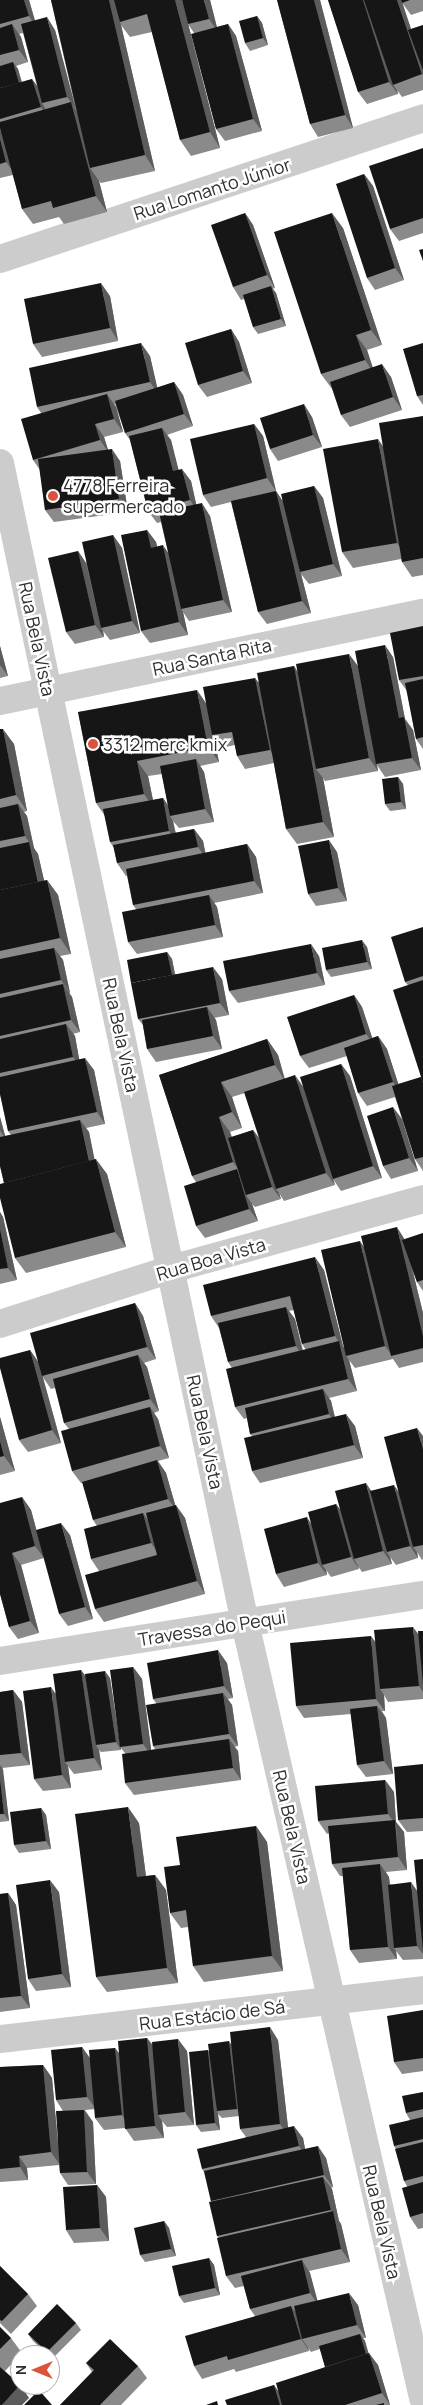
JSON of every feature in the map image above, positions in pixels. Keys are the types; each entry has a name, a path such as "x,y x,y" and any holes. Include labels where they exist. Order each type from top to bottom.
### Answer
{"street":[{"name":"Rua Lomanto Júnior","path":"0,260 423,118"},
{"name":"Rua Bela Vista","path":"0,463 245,1623 423,2398"},
{"name":"Rua Santa Rita","path":"0,701 423,613"},
{"name":"Rua Boa Vista","path":"0,1324 171,1269 423,1199"},
{"name":"Travessa do Pequi","path":"0,1661 423,1594"},
{"name":"Rua Estácio de Sá","path":"0,2039 423,1990"}],"building":[{"path":"0,0 24,0 29,16 0,24"},
{"path":"51,0 109,0 145,155 90,168"},
{"path":"114,0 175,0 210,132 180,140 147,14 120,22"},
{"path":"182,0 204,0 209,19 188,24"},
{"path":"277,0 314,0 345,115 310,124"},
{"path":"328,0 363,0 389,82 358,92"},
{"path":"364,0 397,0 422,74 393,85"},
{"path":"257,16 263,38 245,43 239,21"},
{"path":"47,17 67,97 42,103 21,24"},
{"path":"12,24 19,50 0,55 0,28"},
{"path":"228,24 253,119 216,129 191,34"},
{"path":"423,25 423,70 408,30"},
{"path":"13,62 19,83 0,88 0,66"},
{"path":"32,79 41,107 0,119 0,88"},
{"path":"71,102 96,196 53,208 51,201 22,209 0,122"},
{"path":"0,139 6,162 0,164"},
{"path":"423,148 423,218 390,229 369,166"},
{"path":"364,174 395,268 367,278 336,184"},
{"path":"245,213 267,275 233,287 211,225"},
{"path":"332,213 371,330 356,335 365,360 321,374 274,232"},
{"path":"423,249 423,261 419,250"},
{"path":"101,283 110,328 33,344 24,299"},
{"path":"271,286 281,319 253,327 243,295"},
{"path":"231,329 243,371 198,385 185,343"},
{"path":"141,343 150,382 37,407 29,368"},
{"path":"423,343 423,395 417,396 403,349"},
{"path":"382,364 393,397 341,415 330,382"},
{"path":"174,382 184,414 125,433 115,401"},
{"path":"107,394 114,419 95,424 100,440 33,460 21,419"},
{"path":"304,404 313,435 270,449 260,418"},
{"path":"423,416 423,558 402,562 379,423"},
{"path":"254,424 267,478 203,495 190,439"},
{"path":"162,428 173,471 182,469 190,500 148,511 129,436"},
{"path":"378,439 397,543 342,552 323,449"},
{"path":"112,449 119,499 45,510 38,459"},
{"path":"314,486 333,564 300,572 281,494"},
{"path":"276,491 302,601 258,612 231,501"},
{"path":"202,503 223,600 181,609 159,512"},
{"path":"147,530 151,548 163,545 179,622 141,631 121,535"},
{"path":"113,535 132,621 101,628 82,542"},
{"path":"78,551 95,625 66,632 48,558"},
{"path":"423,626 423,676 399,680 390,633"},
{"path":"385,645 399,718 404,717 412,758 376,764 355,651"},
{"path":"349,654 369,758 316,769 296,664"},
{"path":"294,666 323,822 286,829 257,673"},
{"path":"255,678 270,750 237,756 232,732 212,735 203,687"},
{"path":"423,679 423,737 416,739 405,683"},
{"path":"197,690 208,747 137,761 144,794 96,803 78,712"},
{"path":"0,729 3,729 16,795 0,799"},
{"path":"196,759 205,809 170,816 160,766"},
{"path":"398,777 401,802 385,804 382,779"},
{"path":"163,798 169,831 110,842 103,809"},
{"path":"18,804 25,836 0,841 0,808"},
{"path":"194,829 198,847 117,863 113,845"},
{"path":"329,840 338,888 308,894 298,846"},
{"path":"29,842 38,882 0,890 0,848"},
{"path":"247,844 254,881 133,905 126,869"},
{"path":"47,880 60,938 0,951 0,890"},
{"path":"209,895 215,925 128,942 122,912"},
{"path":"423,927 423,976 405,982 391,937"},
{"path":"362,940 367,962 326,970 322,948"},
{"path":"311,944 317,973 229,991 223,961"},
{"path":"54,948 61,980 0,994 0,959"},
{"path":"167,952 172,975 131,983 127,960"},
{"path":"213,967 220,1003 138,1019 131,983"},
{"path":"423,980 423,1083 393,990"},
{"path":"63,984 71,1020 0,1036 0,998"},
{"path":"354,995 366,1034 300,1056 287,1017"},
{"path":"207,1007 213,1036 147,1049 142,1020"},
{"path":"66,1024 73,1057 0,1073 0,1039"},
{"path":"378,1036 393,1082 358,1093 344,1048"},
{"path":"267,1039 275,1065 221,1082 232,1112 219,1117 233,1162 192,1176 159,1075"},
{"path":"85,1058 97,1112 8,1131 0,1094 0,1077"},
{"path":"341,1064 373,1166 333,1179 300,1077"},
{"path":"295,1075 326,1173 276,1189 244,1092"},
{"path":"421,1077 423,1083 423,1157 415,1159 392,1086"},
{"path":"393,1107 409,1158 383,1166 367,1116"},
{"path":"80,1120 89,1161 4,1183 0,1166 0,1137"},
{"path":"253,1130 272,1187 246,1195 228,1138"},
{"path":"96,1159 115,1232 15,1258 0,1198 0,1184"},
{"path":"237,1169 249,1209 196,1226 184,1186"},
{"path":"397,1227 423,1336 423,1348 391,1356 361,1236"},
{"path":"0,1229 8,1268 0,1269"},
{"path":"423,1233 423,1280 417,1282 402,1240"},
{"path":"360,1241 385,1346 346,1356 321,1250"},
{"path":"315,1257 335,1336 302,1344 290,1296 211,1316 203,1285"},
{"path":"135,1303 147,1347 42,1376 30,1333"},
{"path":"286,1307 296,1346 228,1362 218,1323"},
{"path":"339,1341 348,1379 235,1407 226,1369"},
{"path":"30,1350 52,1430 19,1440 0,1368 0,1358"},
{"path":"138,1355 150,1399 64,1423 53,1379"},
{"path":"323,1389 329,1414 250,1434 245,1408"},
{"path":"150,1407 160,1446 72,1471 61,1431"},
{"path":"346,1414 354,1445 252,1471 244,1438"},
{"path":"417,1428 423,1449 423,1545 413,1547 384,1437"},
{"path":"0,1441 4,1456 0,1457"},
{"path":"157,1460 168,1499 93,1520 82,1482"},
{"path":"366,1483 383,1551 354,1559 335,1491"},
{"path":"394,1485 410,1546 387,1552 370,1491"},
{"path":"22,1497 35,1546 12,1553 30,1621 9,1627 0,1594 0,1503"},
{"path":"336,1504 351,1557 322,1565 308,1512"},
{"path":"176,1505 197,1581 95,1609 85,1575 157,1555 146,1513"},
{"path":"143,1513 151,1543 91,1559 84,1529"},
{"path":"307,1517 318,1563 276,1574 264,1529"},
{"path":"61,1523 85,1607 59,1614 36,1530"},
{"path":"413,1627 419,1686 380,1689 374,1630"},
{"path":"418,1631 423,1631 423,1684"},
{"path":"371,1636 376,1699 296,1706 290,1643"},
{"path":"218,1650 224,1686 153,1699 147,1663"},
{"path":"133,1667 143,1744 120,1747 110,1670"},
{"path":"81,1670 94,1758 65,1762 53,1674"},
{"path":"105,1671 116,1742 96,1745 85,1674"},
{"path":"51,1687 62,1775 34,1779 23,1691"},
{"path":"13,1690 21,1753 0,1755 0,1692"},
{"path":"223,1693 229,1734 153,1746 146,1705"},
{"path":"377,1706 384,1761 357,1765 350,1709"},
{"path":"229,1739 233,1768 125,1783 122,1754"},
{"path":"423,1764 423,1818 398,1820 394,1767"},
{"path":"0,1779 4,1814 0,1814"},
{"path":"385,1780 388,1814 318,1821 315,1786"},
{"path":"128,1807 137,1877 155,1875 167,1968 96,1977 75,1814"},
{"path":"41,1808 46,1841 14,1845 10,1812"},
{"path":"395,1820 398,1857 332,1864 328,1826"},
{"path":"256,1826 272,1956 193,1966 186,1910 170,1913 164,1867 180,1865 176,1837"},
{"path":"423,1859 423,1951 414,1860"},
{"path":"380,1864 388,1947 350,1950 342,1868"},
{"path":"50,1880 62,1974 28,1979 16,1885"},
{"path":"411,1882 417,1946 394,1948 388,1885"},
{"path":"8,1893 21,1996 0,1998 0,1894"},
{"path":"423,2010 423,2058 394,2062 387,2016"},
{"path":"270,2027 280,2124 240,2129 230,2032"},
{"path":"147,2038 155,2126 125,2129 118,2041"},
{"path":"178,2039 185,2112 158,2115 152,2042"},
{"path":"229,2041 237,2109 217,2111 208,2044"},
{"path":"82,2047 87,2097 56,2100 51,2050"},
{"path":"115,2048 122,2115 95,2118 89,2050"},
{"path":"208,2050 215,2123 196,2125 189,2052"},
{"path":"43,2065 51,2152 19,2156 20,2167 0,2169 0,2067"},
{"path":"423,2092 423,2109 406,2113 402,2096"},
{"path":"84,2110 87,2172 60,2173 56,2111"},
{"path":"423,2117 423,2139 394,2146 389,2125"},
{"path":"294,2126 299,2146 202,2169 197,2149"},
{"path":"423,2142 423,2176 404,2181 395,2149"},
{"path":"318,2146 324,2175 211,2201 204,2171"},
{"path":"323,2177 331,2210 217,2236 209,2202"},
{"path":"423,2182 423,2213 410,2217 402,2188"},
{"path":"97,2185 100,2228 66,2230 63,2187"},
{"path":"333,2211 341,2249 226,2276 217,2238"},
{"path":"164,2221 171,2249 140,2255 134,2228"},
{"path":"209,2258 215,2288 179,2296 172,2266"},
{"path":"302,2260 310,2293 250,2309 241,2276"},
{"path":"0,2266 28,2294 2,2321 0,2320"},
{"path":"349,2293 357,2325 302,2339 294,2306"},
{"path":"57,2304 76,2323 54,2345 40,2345 28,2334"},
{"path":"291,2306 301,2339 228,2360 227,2356 194,2366 185,2336"},
{"path":"0,2327 11,2338 0,2349"},
{"path":"360,2334 366,2354 325,2367 319,2346"},
{"path":"110,2339 138,2366 100,2405 60,2405 94,2370 86,2363"},
{"path":"369,2353 382,2393 345,2405 282,2405 276,2383"},
{"path":"0,2367 10,2376 11,2395 0,2405"},
{"path":"274,2385 280,2405 227,2405 225,2400"},
{"path":"34,2395 43,2395 52,2405 24,2405"},
{"path":"217,2401 218,2405 206,2405"}],"place":[{"name":"4778 Ferreira supermercado","path":"53,496"},
{"name":"3312 merc kmix","path":"93,744"}]}
